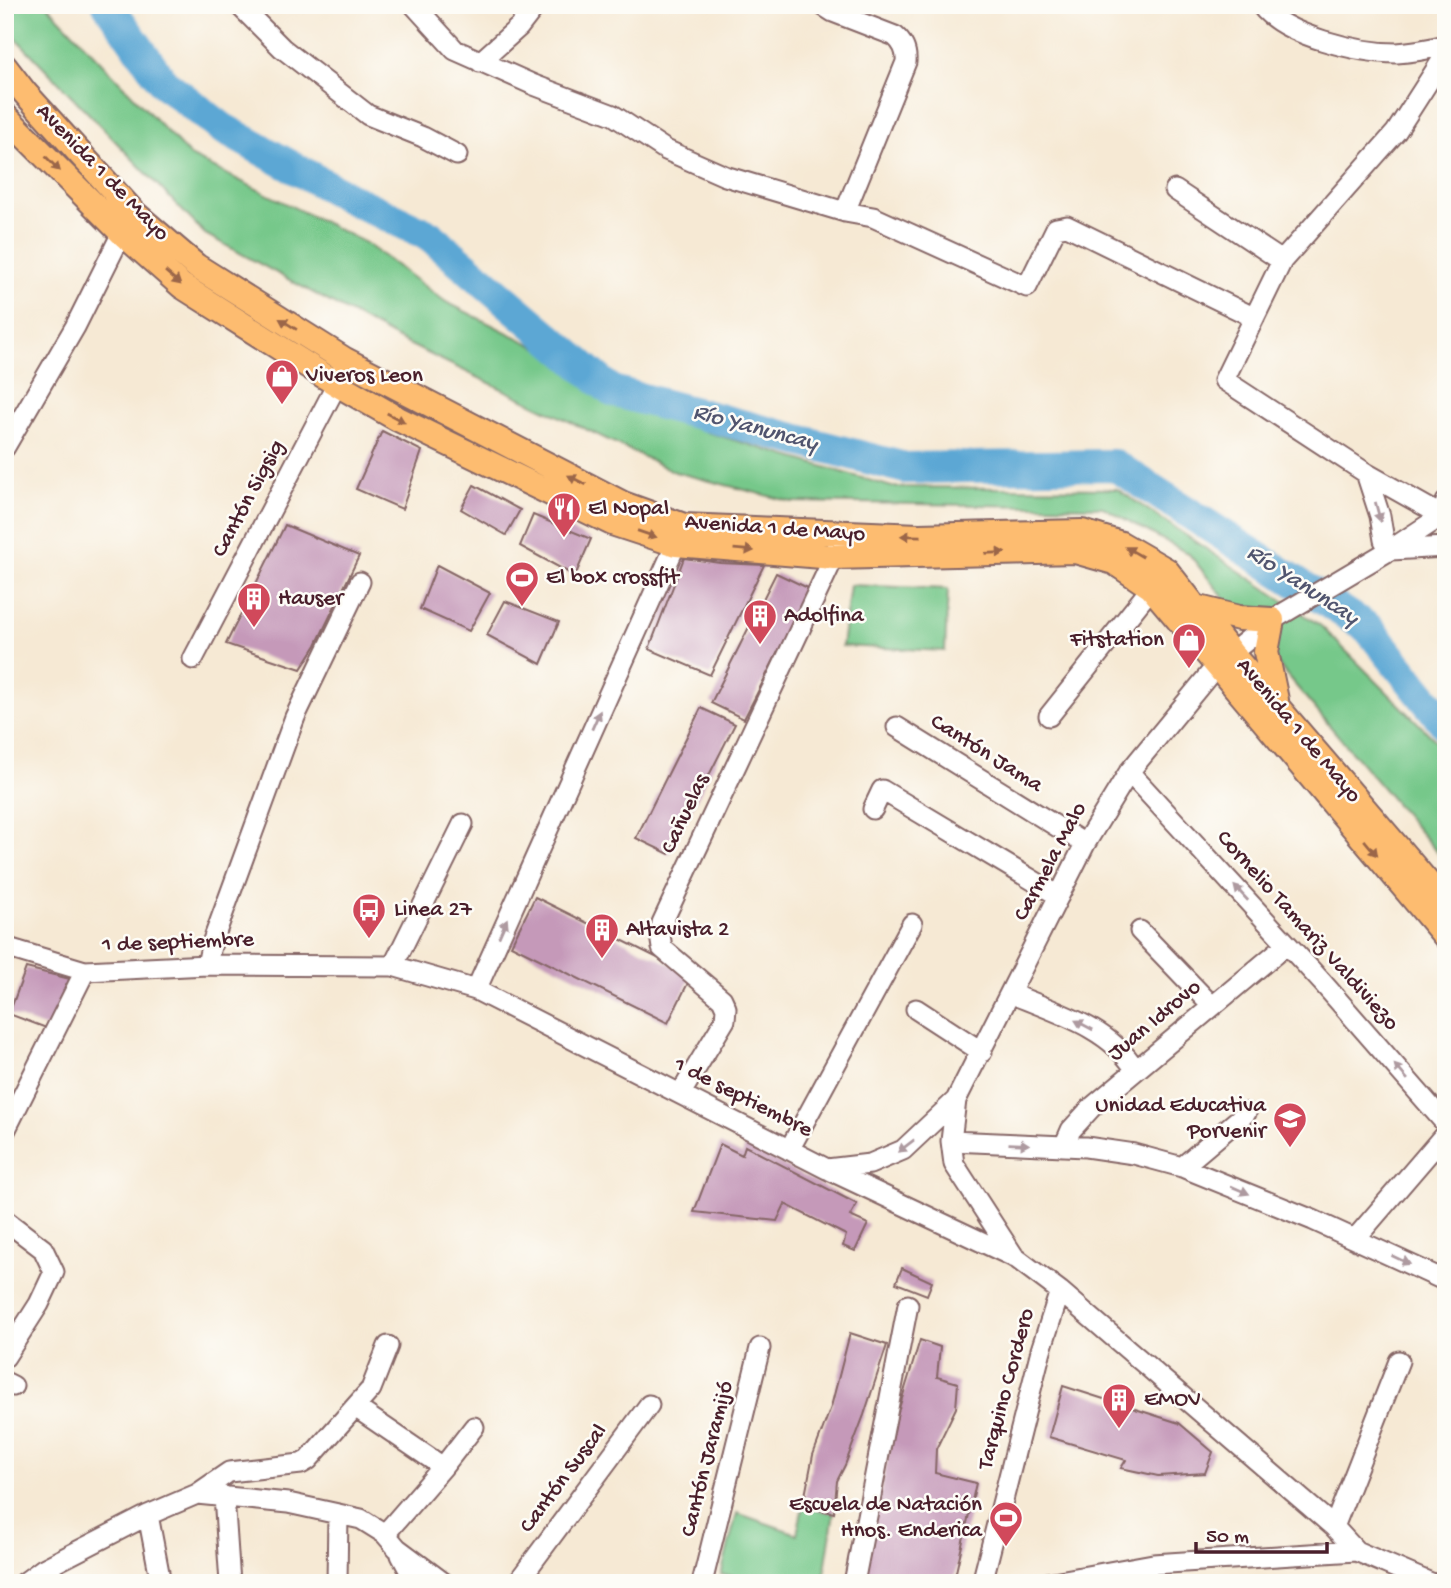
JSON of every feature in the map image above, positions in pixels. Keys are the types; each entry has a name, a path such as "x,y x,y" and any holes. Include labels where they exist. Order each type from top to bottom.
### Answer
{"main road":[{"name":"Avenida 1 de Mayo","path":"5,67 25,93 134,213 196,266 345,360 624,504 684,526 837,545"},
{"name":"Avenida 1 de Mayo","path":"7,120 122,233 182,286 397,419 612,523 676,544 837,545 919,536 1082,532 1121,544 1158,579 1195,607 1224,659 1278,707 1446,904"},
{"name":"Avenida 1 de Mayo","path":"1158,579 1446,937"},
{"path":"1195,607 1239,618 1275,619 1266,652 1278,707"}],"street":[{"path":"239,5 282,48 368,115 423,137 457,155"},
{"path":"414,5 455,50 613,115 666,150 725,176 845,212 873,217 1027,286 1056,228 1067,226 1253,317"},
{"path":"480,62 519,27 536,5"},
{"path":"805,5 821,5 895,36 902,42 907,55 845,212"},
{"path":"1261,5 1269,16 1310,36 1352,48 1395,53 1424,51 1446,45"},
{"path":"1445,512 1366,473 1224,380 1282,261 1396,132 1446,54"},
{"path":"1175,190 1282,261"},
{"path":"5,447 10,425 75,327 122,233"},
{"name":"Cantón Sigsig","path":"193,659 337,384 345,360"},
{"path":"1366,473 1380,516 1384,540 1390,550 1446,547"},
{"name":"Carmela Malo","path":"827,1169 870,1164 903,1150 956,1100 1012,994 1085,844 1129,772 1224,659 1275,619 1390,550 1445,512"},
{"path":"476,990 676,544"},
{"name":"Cañuelas","path":"681,1093 725,1020 726,1009 722,999 662,948 660,935 663,923 837,545"},
{"path":"1049,716 1158,579"},
{"path":"207,965 211,946 295,717 360,582"},
{"name":"Cantón Jama","path":"897,727 1085,844"},
{"name":"Cornelio Tamariz Valdiviezo","path":"1129,772 1287,944 1446,1124"},
{"path":"873,808 882,790 1059,896"},
{"path":"393,966 463,824"},
{"path":"789,1150 912,925"},
{"path":"1140,931 1212,1006"},
{"name":"Juan Idrovo","path":"1064,1146 1071,1130 1091,1108 1287,944"},
{"name":"1 de septiembre","path":"5,947 85,971 207,965 393,966 476,990 827,1169 1016,1258 1060,1290 1334,1527 1356,1551"},
{"path":"5,1131 85,971"},
{"path":"1012,994 1087,1025 1126,1053 1135,1069"},
{"path":"916,1009 982,1052"},
{"name":"Carmela Malo","path":"956,1100 951,1141 954,1164 1016,1258"},
{"path":"1182,1167 1246,1113"},
{"path":"1355,1239 1446,1133"},
{"path":"951,1141 1064,1146 1134,1154 1182,1167 1355,1239 1446,1281"},
{"path":"5,1220 43,1249 54,1272 39,1304 5,1357"},
{"name":"Tarquino Cordero","path":"982,1583 1041,1350 1060,1290"},
{"path":"854,1583 908,1305"},
{"path":"24,1583 44,1576 148,1515 197,1494 229,1472 300,1464 308,1460 371,1390 388,1346"},
{"name":"Cantón Jaramijó","path":"702,1583 760,1348"},
{"path":"1334,1527 1399,1361"},
{"name":"Cantón Suscal","path":"517,1583 649,1405"},
{"path":"355,1407 443,1467"},
{"path":"391,1541 474,1427"},
{"path":"197,1494 288,1503 361,1519 444,1583"},
{"path":"224,1496 230,1583"},
{"path":"337,1583 338,1514"},
{"path":"148,1515 160,1583"},
{"path":"391,1541 416,1583"},
{"path":"1048,1583 1153,1564 1356,1551 1431,1583"}],"green space":[{"path":"5,5 47,5 190,156 364,242 446,302 707,432 892,487 1117,489 1321,626 1446,751 1446,863 1274,660 1189,554 1103,507 792,502 675,472 400,340 205,234 5,27"},
{"path":"850,585 948,589 945,651 842,646"},
{"path":"803,1506 834,1513 823,1582 721,1575 737,1513 797,1534"}],"building":[{"path":"382,431 422,451 402,509 356,489"},
{"path":"474,485 520,510 506,535 461,509"},
{"path":"533,515 591,539 575,576 520,546"},
{"path":"285,525 359,556 316,645 301,669 226,644"},
{"path":"684,558 764,565 710,675 649,649"},
{"path":"437,565 490,593 469,631 420,609"},
{"name":"Adolfina","path":"776,573 810,589 744,719 711,703"},
{"path":"505,601 559,622 541,664 487,635"},
{"path":"701,708 735,724 669,854 636,838"},
{"name":"Altavista 2","path":"535,897 692,975 668,1023 511,945"},
{"path":"26,968 70,979 49,1029 9,1014"},
{"path":"720,1144 742,1155 745,1146 857,1204 850,1216 868,1224 855,1251 843,1246 846,1235 785,1204 777,1221 694,1212"},
{"path":"902,1268 932,1282 927,1295 896,1283"},
{"path":"850,1333 887,1345 864,1415 837,1481 834,1513 803,1506 813,1455 831,1407"},
{"path":"920,1340 940,1347 937,1377 958,1383 956,1408 936,1449 935,1473 976,1483 954,1581 862,1579 897,1415"},
{"name":"EMOV","path":"1063,1386 1179,1423 1213,1452 1205,1473 1158,1476 1121,1468 1126,1460 1049,1437"}],"waterway":[{"name":"Río Yanuncay","path":"108,5 164,83 222,128 351,199 430,236 612,391 905,468 1114,465 1368,628 1446,725"}],"place":[{"name":"Viveros Leon","path":"282,406"},
{"name":"El Nopal","path":"564,539"},
{"name":"El box crossfit","path":"522,608"},
{"name":"Hauser","path":"254,629"},
{"name":"Adolfina","path":"760,646"},
{"name":"Fitstation","path":"1189,670"},
{"name":"Linea 27","path":"369,940"},
{"name":"Altavista 2","path":"602,960"},
{"name":"Unidad Educativa Porvenir","path":"1290,1149"},
{"name":"EMOV","path":"1119,1430"},
{"name":"Escuela de Natación Hnos. Enderica","path":"1006,1548"}]}
